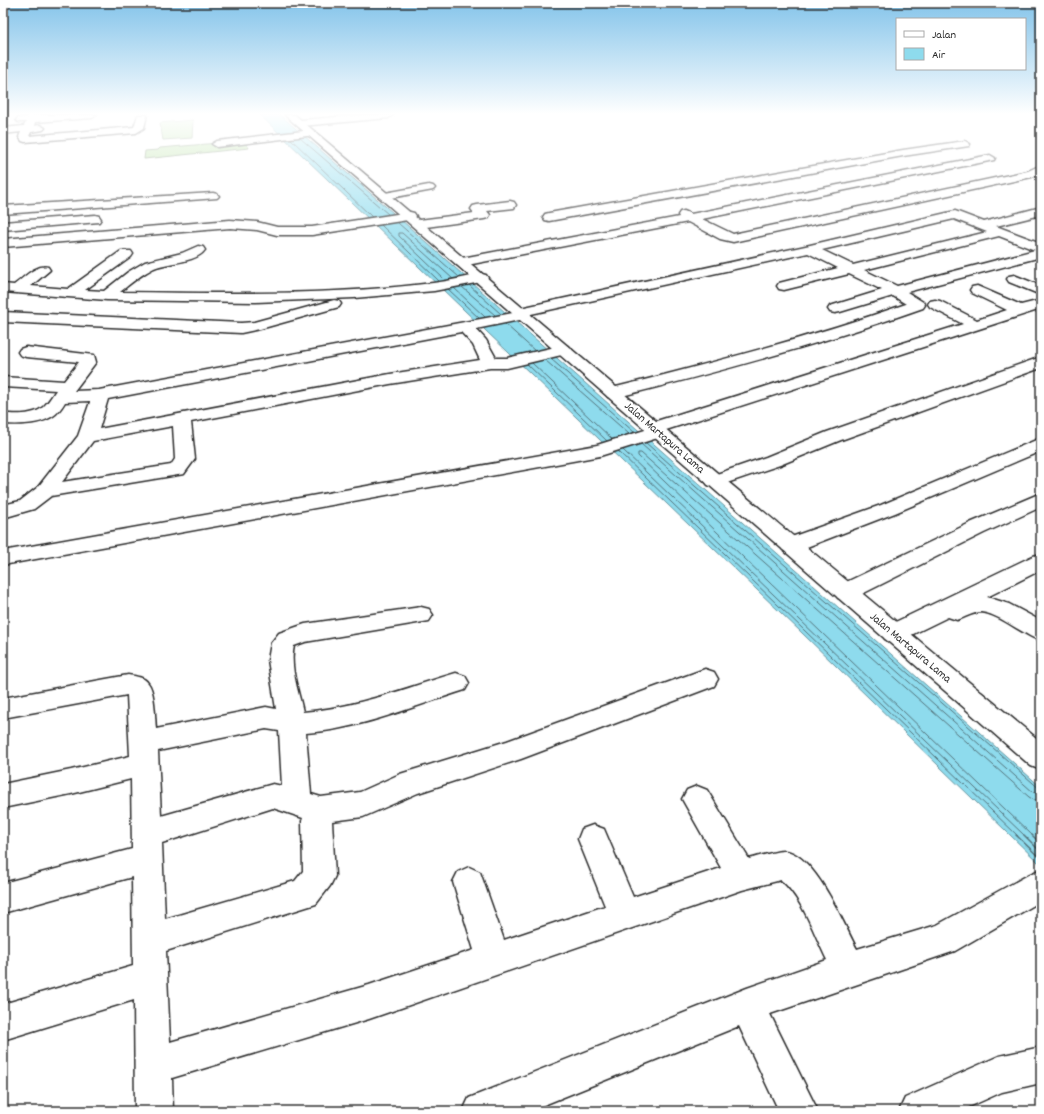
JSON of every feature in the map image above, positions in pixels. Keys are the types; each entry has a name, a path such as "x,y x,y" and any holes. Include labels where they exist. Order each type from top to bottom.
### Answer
{"street":[{"name":"Jalan Martapura Lama","path":"351,167 386,196 410,219 462,262 478,279 520,314 560,351 614,393 654,431 791,545 1041,758"},
{"path":"549,217 827,167 908,200"},
{"path":"462,262 946,167"},
{"path":"941,168 987,184"},
{"path":"654,199 731,238 1032,174 1041,168"},
{"path":"744,182 779,200 822,219"},
{"path":"206,226 217,183"},
{"path":"386,196 429,188"},
{"path":"3,210 214,196"},
{"path":"3,243 237,224 257,226 277,231 312,231 367,223 410,219 484,215 478,209 510,205"},
{"path":"3,382 65,392 99,395 469,326 810,249 958,210 983,226 1037,244"},
{"path":"983,226 1041,211"},
{"path":"3,226 106,218"},
{"path":"784,286 1000,232"},
{"path":"614,393 686,375 846,330 918,305 810,249"},
{"path":"107,296 139,270 153,264 188,256 198,250"},
{"path":"835,309 1041,253"},
{"path":"72,294 126,254"},
{"path":"19,288 43,270"},
{"path":"3,288 19,288 107,296 256,298 354,294 434,288 478,279"},
{"path":"1014,279 1041,290"},
{"path":"977,290 1021,311"},
{"path":"3,317 241,328 255,326 342,302 354,294"},
{"path":"935,304 976,325"},
{"path":"3,558 600,450 1041,304"},
{"path":"469,326 490,363"},
{"path":"87,437 390,379 490,363 507,363 560,351"},
{"path":"3,418 24,420 48,412 88,362 88,358 26,352"},
{"path":"715,481 773,461 834,436 1041,362"},
{"path":"3,512 27,505 45,491 87,437 99,402 99,395"},
{"path":"45,491 177,470 185,459 182,420"},
{"path":"791,545 888,509 1041,444"},
{"path":"846,592 977,528 1041,499"},
{"path":"897,635 1041,562"},
{"path":"897,635 978,603 1001,610 1041,632"},
{"path":"149,940 305,893 320,876 318,821 309,807 292,723 282,668 281,650 284,641 291,636 305,633 421,615"},
{"path":"3,898 147,846 273,796 309,807 363,804 410,783 511,751 705,679"},
{"path":"3,796 72,782 144,753 266,718 292,723 322,722 363,712 456,683"},
{"path":"3,708 128,685 135,686 139,689 144,753 154,1111"},
{"path":"697,799 742,875"},
{"path":"593,839 625,915"},
{"path":"152,1066 369,1002 742,875 785,865 798,874 811,893 849,969"},
{"path":"469,882 494,960"},
{"path":"482,1111 747,1005 849,969 943,939 1038,886"},
{"path":"3,1022 150,978"},
{"path":"747,1005 799,1111"},
{"path":"918,1111 999,1074 1041,1065"}],"water":[{"path":"314,167 340,167 1041,787 1041,865 802,633"}]}
